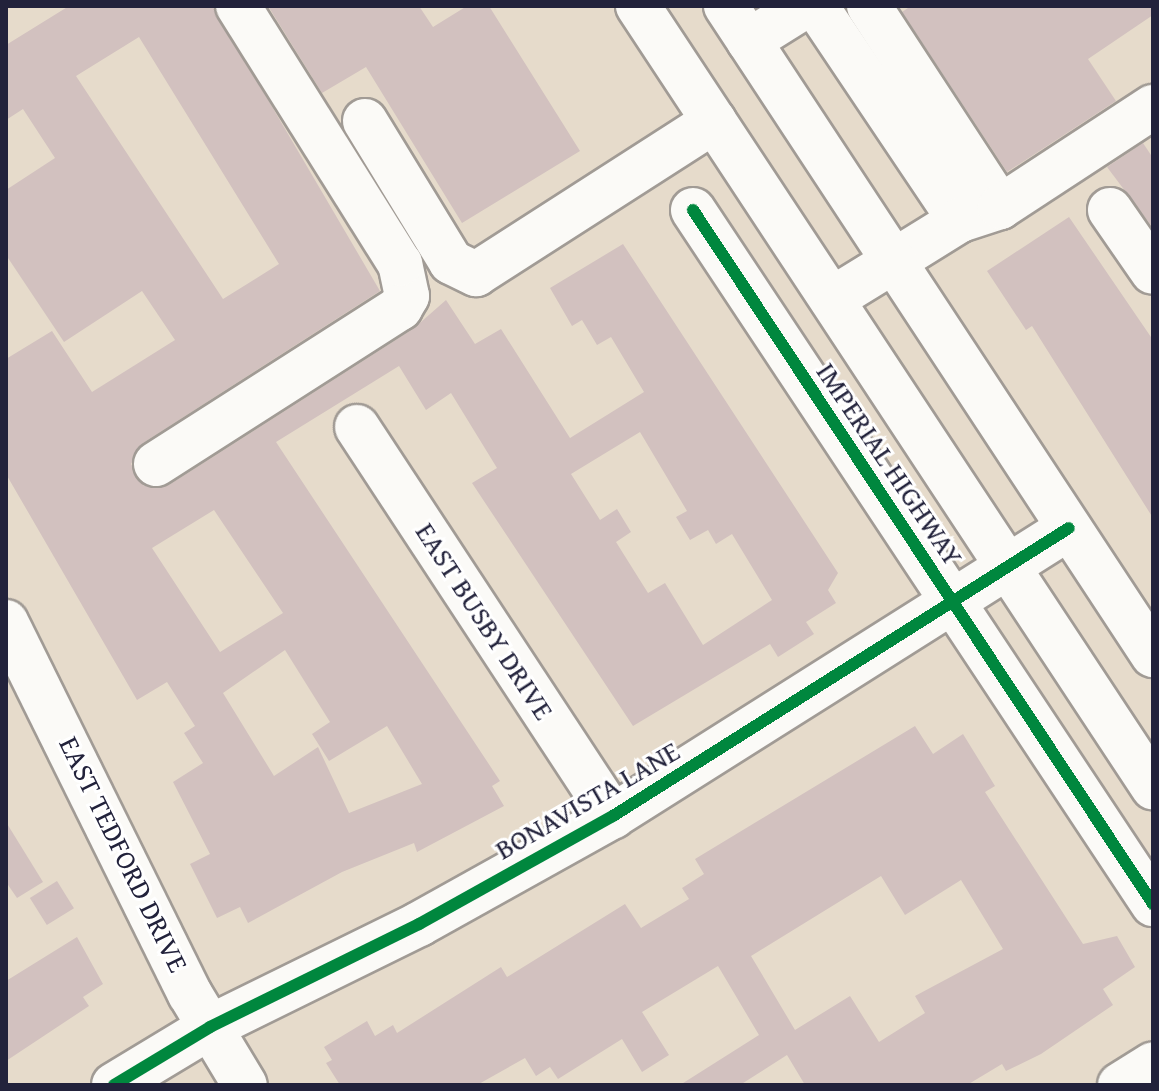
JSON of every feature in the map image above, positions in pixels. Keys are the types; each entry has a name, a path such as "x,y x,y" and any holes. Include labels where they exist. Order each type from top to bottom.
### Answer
{"street":[{"path":"156,464 400,308 407,296 400,264 238,6"},
{"name":"IMPERIAL HIGHWAY","path":"638,6 1153,787"},
{"path":"805,6 738,24 1153,655"},
{"path":"816,6 980,214"},
{"path":"869,6 980,214"},
{"path":"832,299 980,214 1153,107"},
{"path":"365,121 451,262 476,274 714,121"},
{"name":"IMPERIAL HIGHWAY","path":"693,210 1153,904"},
{"path":"1110,210 1153,272"},
{"name":"EAST BUSBY DRIVE","path":"357,427 613,816"},
{"name":"BONAVISTA LANE","path":"114,1085 210,1027 419,924 613,816 1069,528"},
{"name":"EAST TEDFORD DRIVE","path":"6,622 18,667 210,1027 245,1085"},
{"path":"1120,1085 1153,1064"}],"building":[{"path":"69,6 213,6 380,291 143,443 131,464 144,486 169,485 413,329 446,300 475,344 501,329 570,438 644,392 611,337 597,345 582,320 572,326 550,288 623,244 838,573 828,590 836,603 806,622 814,634 778,657 770,644 633,726 472,483 497,468 451,393 426,410 399,366 276,442 500,781 492,786 504,806 417,852 414,843 342,872 248,923 240,907 217,918 190,864 210,854 173,782 203,763 184,733 195,726 167,682 137,700 6,474 6,359 52,331 92,392 175,340 142,291 64,342 6,255 6,190 55,158 23,109 6,120 6,45","holes":["139,37 279,264 223,299 76,76","640,432 687,511 676,517 690,540 708,530 716,544 732,534 772,600 703,645 665,583 648,593 616,542 631,532 617,509 600,520 571,474","214,510 283,613 220,652 152,548","285,650 330,722 312,734 329,761 387,726 422,784 349,813 318,747 274,776 223,693"]},
{"path":"268,6 419,6 433,27 467,6 489,6 580,151 462,223 366,67 322,93"},
{"path":"911,6 1153,6 1153,15 1088,59 1116,101 1007,172 902,12"},
{"path":"1143,143 1153,158 1153,228 1107,167"},
{"path":"1069,217 1153,340 1153,518 1032,326 1026,330 987,271"},
{"path":"915,726 933,754 963,734 995,786 985,792 1083,944 1117,936 1135,967 1103,989 1113,1005 1041,1054 1006,1071 1002,1064 967,1085 805,1085 787,1055 740,1085 680,1085 759,1035 718,966 642,1012 669,1055 642,1072 622,1039 558,1079 550,1067 536,1076 525,1058 477,1085 340,1085 326,1063 332,1060 324,1047 367,1021 375,1036 393,1025 397,1033 501,967 507,977 625,904 641,928 689,899 682,888 704,874 695,859","holes":["881,876 905,915 961,880 1003,949 915,996 925,1013 879,1042 850,996 795,1030 751,956"]},
{"path":"6,822 43,882 17,898 6,882"},
{"path":"57,881 74,908 47,925 30,898"},
{"path":"77,937 103,984 83,997 89,1006 6,1061 6,981"}],"cycle path":[{"path":"693,210 1153,904"},
{"path":"114,1085 210,1027 419,924 613,816 1069,528"}]}
